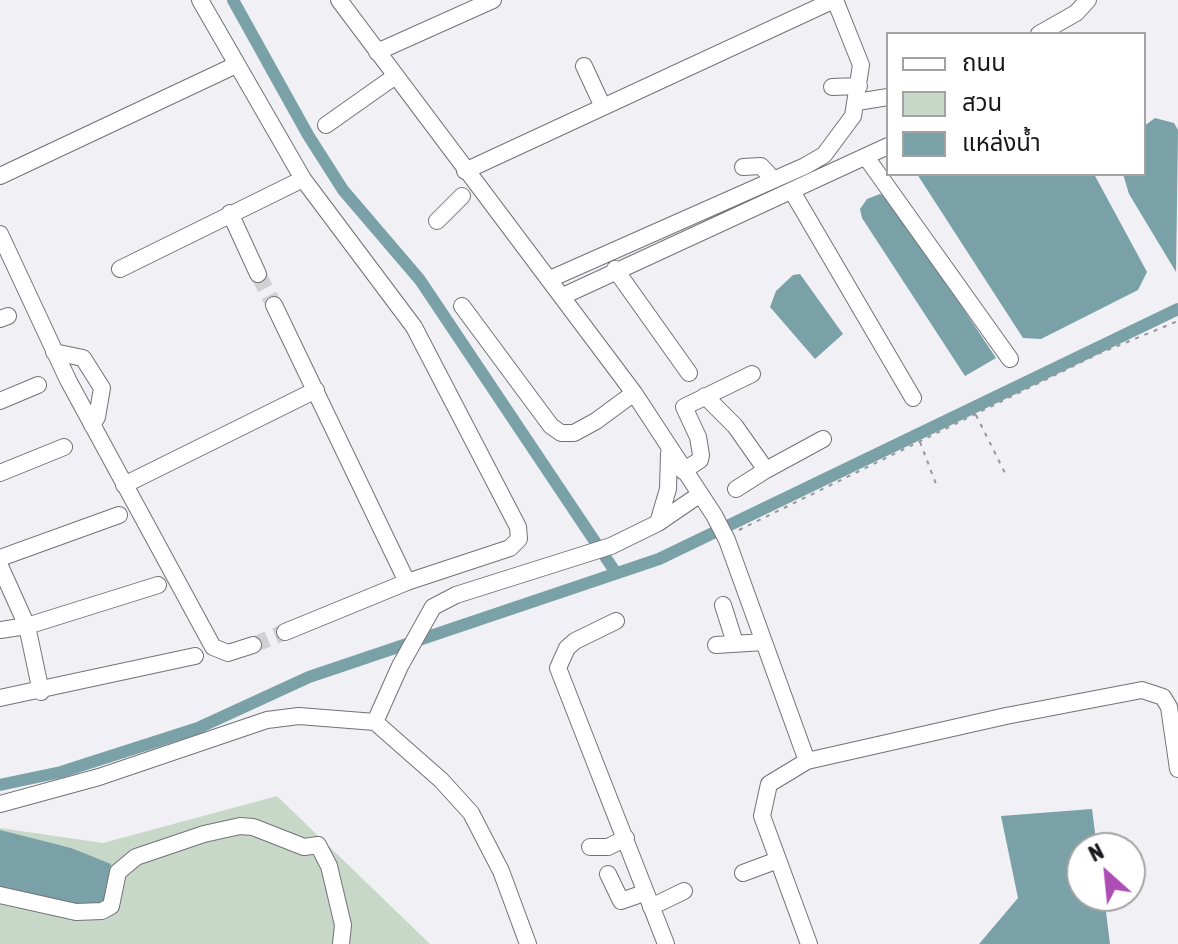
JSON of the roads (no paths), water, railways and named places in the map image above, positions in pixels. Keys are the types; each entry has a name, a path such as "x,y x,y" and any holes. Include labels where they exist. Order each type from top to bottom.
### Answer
{"street":[{"path":"200,0 303,179 414,327 518,527 519,539 510,548 407,582 285,632"},
{"path":"339,0 465,171 470,190 550,279 634,393 669,451 714,515 727,540 807,761"},
{"path":"377,52 493,0"},
{"path":"465,171 835,0 859,56 858,94 847,128 824,155 550,279"},
{"path":"1043,32 1082,6"},
{"path":"0,176 236,65"},
{"path":"584,66 603,107"},
{"path":"326,125 394,77"},
{"path":"832,87 886,97"},
{"path":"563,296 615,269 793,193 886,147"},
{"path":"866,157 1010,359"},
{"path":"743,167 761,166 774,180"},
{"path":"120,269 303,179"},
{"path":"437,221 470,190"},
{"path":"793,193 913,398"},
{"path":"230,213 258,274"},
{"path":"0,234 54,352 213,647 228,653 253,645"},
{"path":"615,269 689,373"},
{"path":"274,305 407,582"},
{"path":"462,306 551,426 561,433 574,433 596,421 634,393"},
{"path":"54,352 83,358 102,388 97,417 92,425"},
{"path":"683,471 700,460 701,455 698,437 684,407 752,374"},
{"path":"0,401 38,385"},
{"path":"124,485 316,390"},
{"path":"705,396 735,426 766,470"},
{"path":"736,489 823,439"},
{"path":"0,473 64,447"},
{"path":"658,523 668,489 669,451"},
{"path":"375,722 426,614 456,595 611,546 658,523 699,495"},
{"path":"0,558 119,515"},
{"path":"0,566 27,626 41,692"},
{"path":"0,630 27,626 158,585"},
{"path":"723,605 735,643"},
{"path":"616,621 567,648 558,668 666,944"},
{"path":"716,645 764,642"},
{"path":"0,698 41,692 195,656"},
{"path":"809,944 762,816 769,784 807,761 1006,716 1142,690 1163,697 1169,707 1178,769"},
{"path":"0,804 99,777 267,720 299,716 375,722 441,780 475,820 514,900 528,944"},
{"path":"0,895 76,912 102,911 111,906 118,872 136,857 204,834 240,826 253,827 304,847 318,845 329,866 343,925 341,944"},
{"path":"590,847 608,847 626,838"},
{"path":"743,873 778,860"},
{"path":"608,874 621,901 647,900 684,891"}],"water":[{"path":"1155,118 1174,123 1178,130 1176,272 1129,194 1124,176 1146,176 1146,125"},
{"path":"918,176 1095,176 1147,272 1138,290 1041,339 1023,338"},
{"path":"880,194 889,197 996,358 965,376 862,218 860,209 867,199"},
{"path":"800,274 843,334 815,359 770,307 776,291 793,275"},
{"path":"1092,809 1095,832 1066,832 1066,912 1106,912 1110,944 979,944 1018,898 1001,816"},
{"path":"0,830 71,848 111,864 107,903 91,911 0,893"}],"waterway":[{"path":"233,0 308,135 343,190 420,280 616,573"},
{"path":"0,785 61,772 198,728 309,677 659,559 1178,309"}],"tunnel":[{"path":"258,274 274,305"},
{"path":"253,645 285,632"}]}
